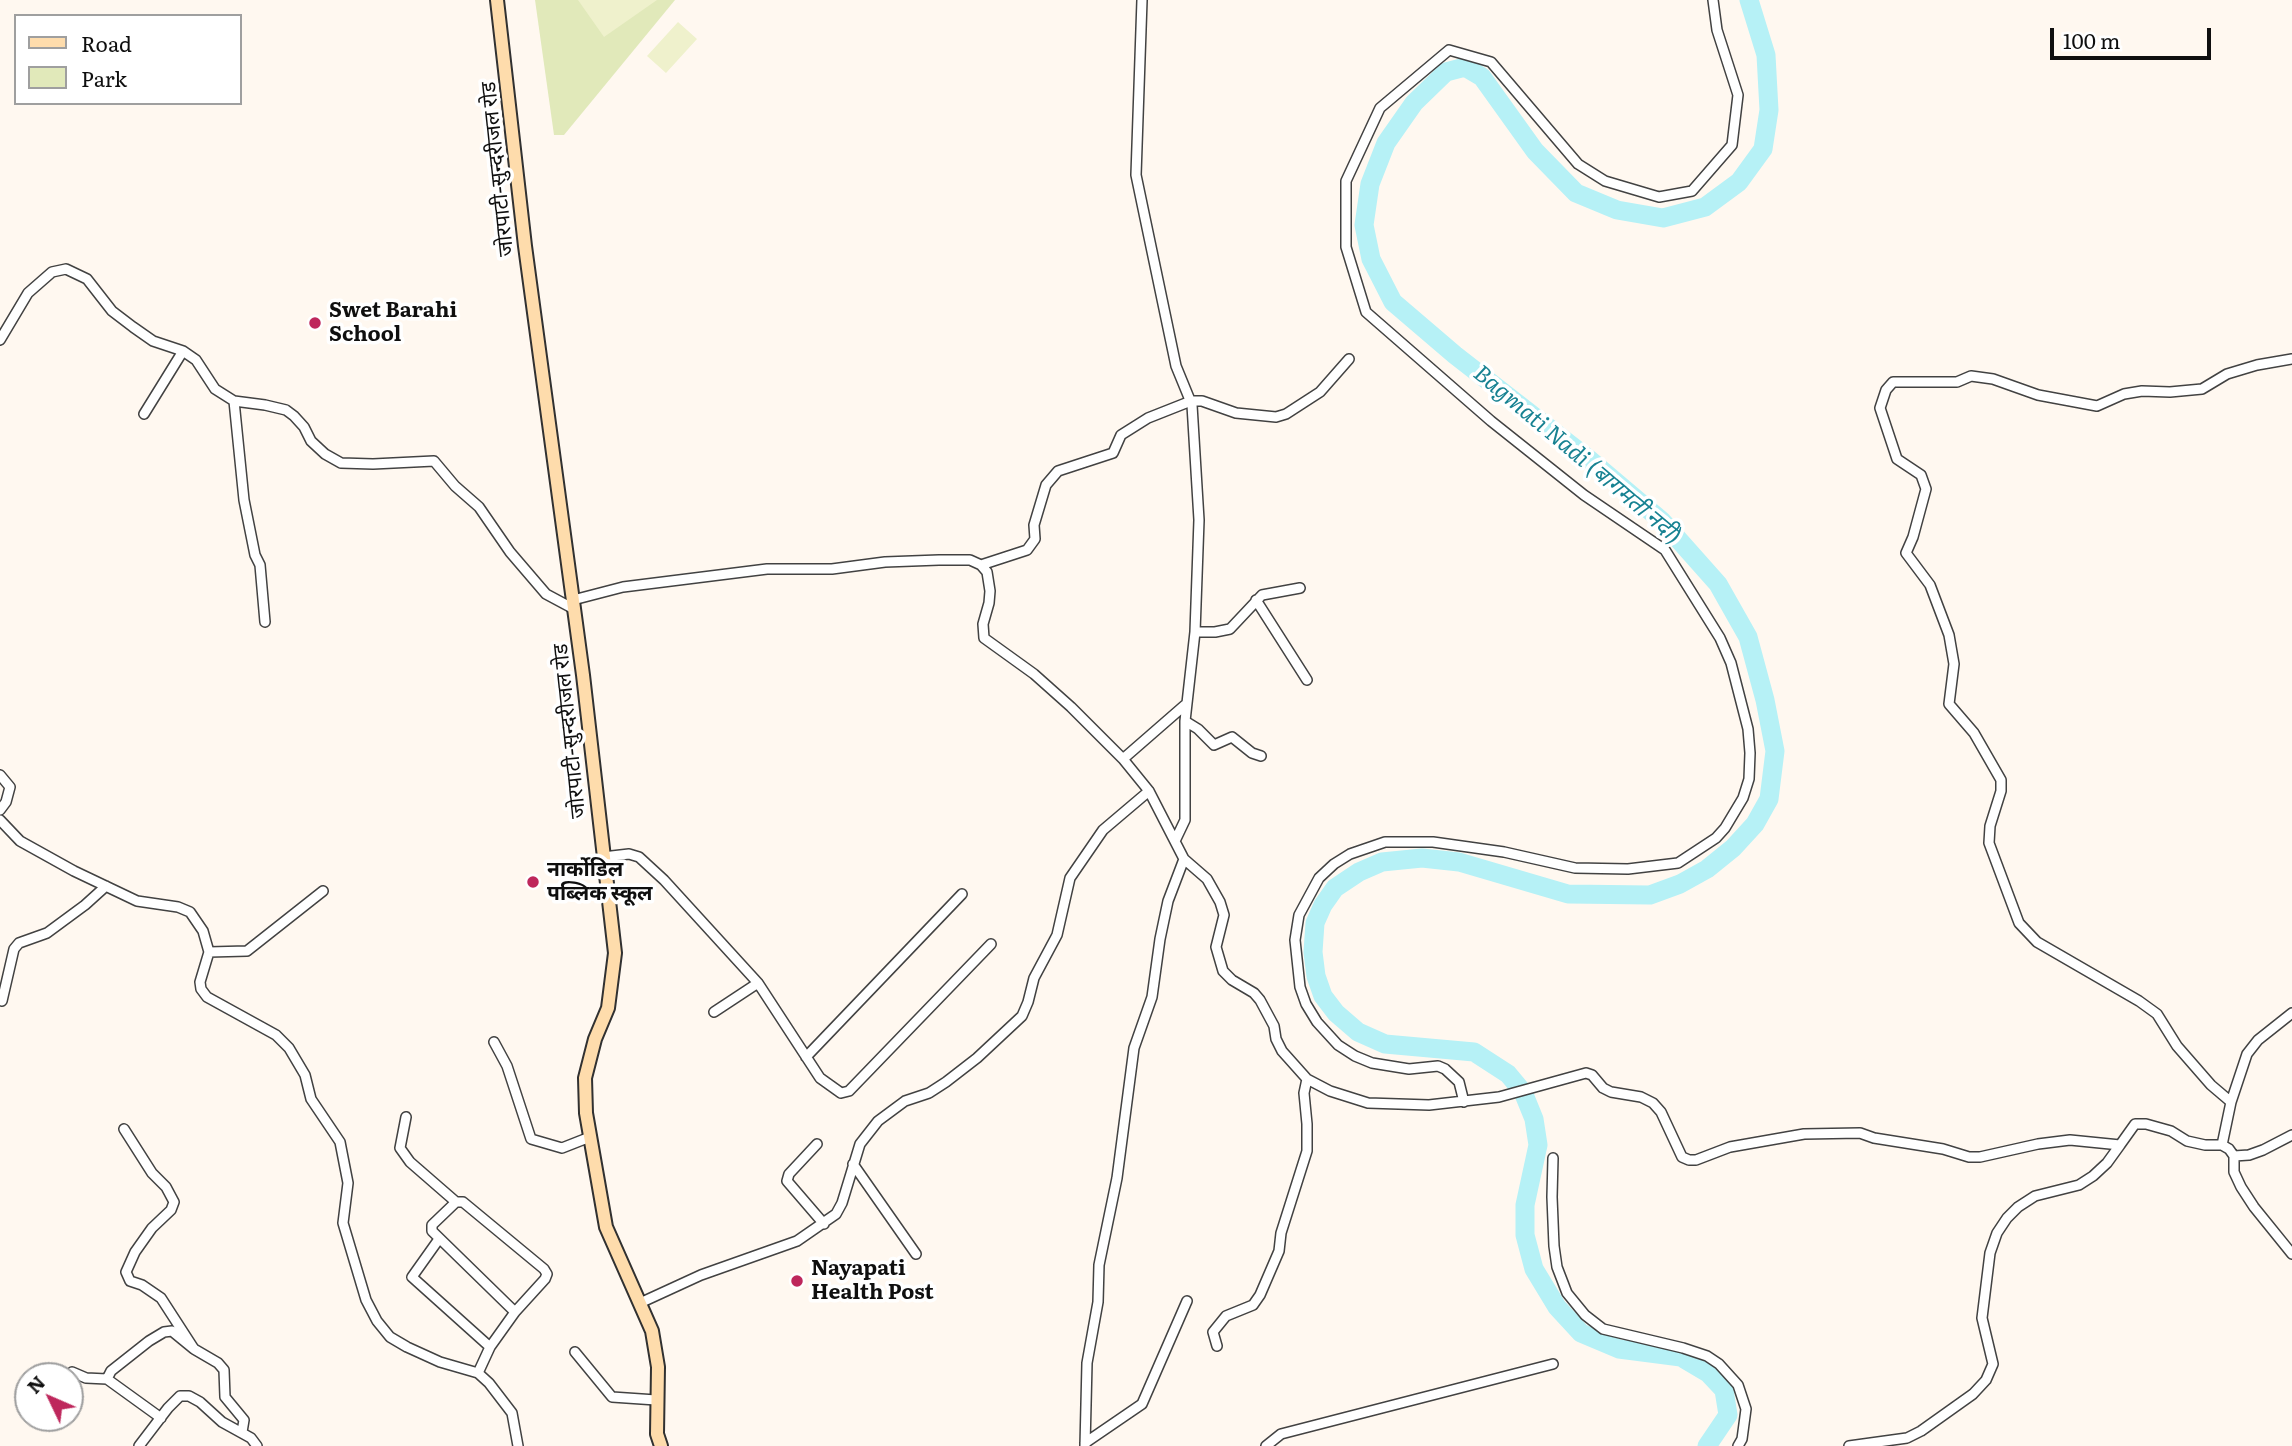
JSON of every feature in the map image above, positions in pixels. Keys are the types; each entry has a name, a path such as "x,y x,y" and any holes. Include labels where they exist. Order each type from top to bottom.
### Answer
{"main road":[{"name":"जोरपाटी-सुन्दरीजल रोड","path":"497,0 525,246 574,605 615,953 608,1008 595,1039 585,1078 590,1138 606,1227 652,1331 659,1380 656,1400 660,1446"}],"street":[{"path":"1142,0 1136,174 1176,366 1191,401 1199,520 1195,632 1185,705 1185,820 1175,841"},
{"path":"1464,1102 1459,1082 1445,1069 1438,1066 1409,1069 1372,1063 1339,1045 1317,1022 1300,987 1294,940 1299,915 1320,878 1334,864 1350,854 1385,842 1433,842 1504,852 1575,868 1628,869 1678,863 1716,838 1743,798 1749,779 1748,729 1731,663 1720,638 1665,550 1584,495 1490,421 1366,312 1346,247 1346,181 1380,108 1449,50 1492,62 1578,164 1605,181 1659,197 1692,191 1732,145 1738,95 1717,30 1713,0"},
{"path":"0,340 24,300 41,279 52,272 66,269 87,279 112,311 153,341 183,351 196,360 215,390 233,401 286,410 304,427 311,441 325,454 341,463 434,461 455,486 479,507 510,552 546,594 574,605 623,587 766,569 832,569 885,562 939,560 970,560 981,565 987,572 990,591 983,624 984,638 1034,674 1071,707 1123,759 1149,791 1184,859 1207,879 1220,902 1224,915 1216,947 1223,971 1232,981 1254,993 1275,1026 1276,1039 1282,1051 1307,1079 1330,1091 1368,1103 1429,1105 1499,1097 1586,1073 1611,1092 1641,1097 1653,1103 1661,1112 1682,1157 1689,1160 1696,1160 1730,1147 1804,1134 1860,1133 1874,1138 1943,1149 1969,1157 2070,1140 2120,1145"},
{"path":"144,414 183,351"},
{"path":"981,565 1027,550 1035,540 1034,525 1046,485 1058,471 1113,453 1121,435 1148,418 1191,401 1202,401 1236,413 1276,417 1286,414 1320,392 1349,359"},
{"path":"2231,1102 2211,1085 2177,1046 2157,1014 2037,942 2019,923 1989,843 1990,826 2001,791 2000,780 1974,733 1949,704 1954,664 1950,635 1930,585 1906,553 1926,489 1921,475 1897,459 1880,408 1886,390 1893,382 1956,382 1971,376 1982,377 2038,395 2097,406 2124,394 2141,391 2170,393 2202,389 2227,374 2292,359"},
{"path":"233,401 244,500 255,555 260,565 265,622"},
{"path":"1195,632 1230,629 1262,596 1300,588"},
{"path":"1256,600 1307,680"},
{"path":"1123,759 1185,705"},
{"path":"1185,721 1198,729 1214,745 1232,737 1252,753 1261,756"},
{"path":"0,775 10,787 6,802 0,810"},
{"path":"640,1303 701,1275 797,1241 836,1214 842,1203 860,1144 878,1121 905,1101 929,1093 946,1082 977,1058 1022,1016 1034,978 1057,935 1070,878 1103,831 1149,791"},
{"path":"0,820 33,850 106,886 146,904 178,907 190,912 203,931 209,952 200,982 201,989 207,997 268,1030 289,1048 304,1075 311,1099 341,1142 348,1182 344,1223 366,1300 377,1321 390,1337 407,1347 440,1362 478,1373 512,1413 518,1446"},
{"path":"603,857 629,854 639,857 664,880 758,984 826,1085 841,1093 845,1093 991,944"},
{"path":"1085,1445 1087,1363 1098,1302 1100,1265 1119,1165 1132,1058 1152,997 1168,901 1184,859"},
{"path":"2,1001 14,949 19,943 47,933 106,886"},
{"path":"209,952 247,951 323,891"},
{"path":"806,1056 962,894"},
{"path":"714,1013 758,984"},
{"path":"2222,1145 2231,1102 2247,1054 2251,1047 2292,1013"},
{"path":"494,1042 508,1066 531,1139 562,1148 590,1138"},
{"path":"1217,1346 1213,1332 1226,1316 1253,1305 1260,1296 1279,1251 1281,1233 1307,1152 1304,1093 1307,1079"},
{"path":"406,1117 400,1148 410,1162 456,1202 463,1202 547,1274 489,1346 478,1373"},
{"path":"1849,1446 1907,1438 1973,1394 1986,1380 1993,1364 1983,1318 1990,1253 1997,1233 2018,1207 2035,1196 2079,1185 2093,1175 2107,1163 2135,1124 2171,1131 2187,1141 2222,1145 2234,1156 2263,1150 2292,1135"},
{"path":"124,1129 174,1202 171,1210 152,1228 135,1252 126,1272 130,1281 142,1285 161,1298 194,1349"},
{"path":"817,1144 789,1174 787,1181 824,1224"},
{"path":"2234,1156 2234,1172 2241,1187 2292,1254"},
{"path":"1553,1158 1554,1246 1557,1267 1567,1293 1585,1315 1603,1329 1683,1348 1707,1356 1719,1364 1738,1385 1746,1409 1742,1439 1738,1446"},
{"path":"853,1164 916,1254"},
{"path":"456,1202 432,1225 432,1231 515,1312"},
{"path":"439,1239 412,1276 489,1346"},
{"path":"1085,1445 1142,1404 1186,1301"},
{"path":"107,1379 111,1371 128,1357 164,1332 172,1331 224,1370 225,1397 244,1420 242,1432"},
{"path":"575,1352 612,1397 656,1400"},
{"path":"1266,1446 1281,1434 1553,1364"},
{"path":"84,1377 107,1379 161,1418"},
{"path":"139,1446 180,1396 188,1396 200,1402 222,1422 242,1432 257,1446"}],"green space":[{"path":"535,0 675,0 564,135 554,135"},
{"path":"578,0 657,0 604,37"},
{"path":"678,22 697,39 666,73 647,56"}],"waterway":[{"name":"Bagmati Nadi (बागमती नदी)","path":"1707,1446 1728,1415 1724,1390 1708,1373 1681,1357 1619,1349 1581,1333 1557,1307 1534,1269 1525,1235 1525,1205 1538,1145 1534,1119 1523,1092 1508,1074 1474,1052 1385,1044 1358,1032 1336,1013 1323,996 1316,976 1313,952 1315,923 1335,888 1359,872 1382,862 1422,858 1459,862 1568,894 1650,895 1680,884 1707,869 1733,848 1755,824 1769,799 1775,751 1765,700 1748,637 1718,584 1662,521 1393,302 1371,259 1364,225 1370,184 1386,143 1414,103 1446,72 1465,67 1482,77 1535,151 1576,193 1617,210 1663,218 1705,207 1739,182 1763,149 1769,110 1766,55 1749,0"}],"place":[{"name":"Swet Barahi School","path":"315,323"},
{"name":"नार्कोडिल पब्लिक स्कूल","path":"533,882"},
{"name":"Nayapati Health Post","path":"797,1281"}]}
